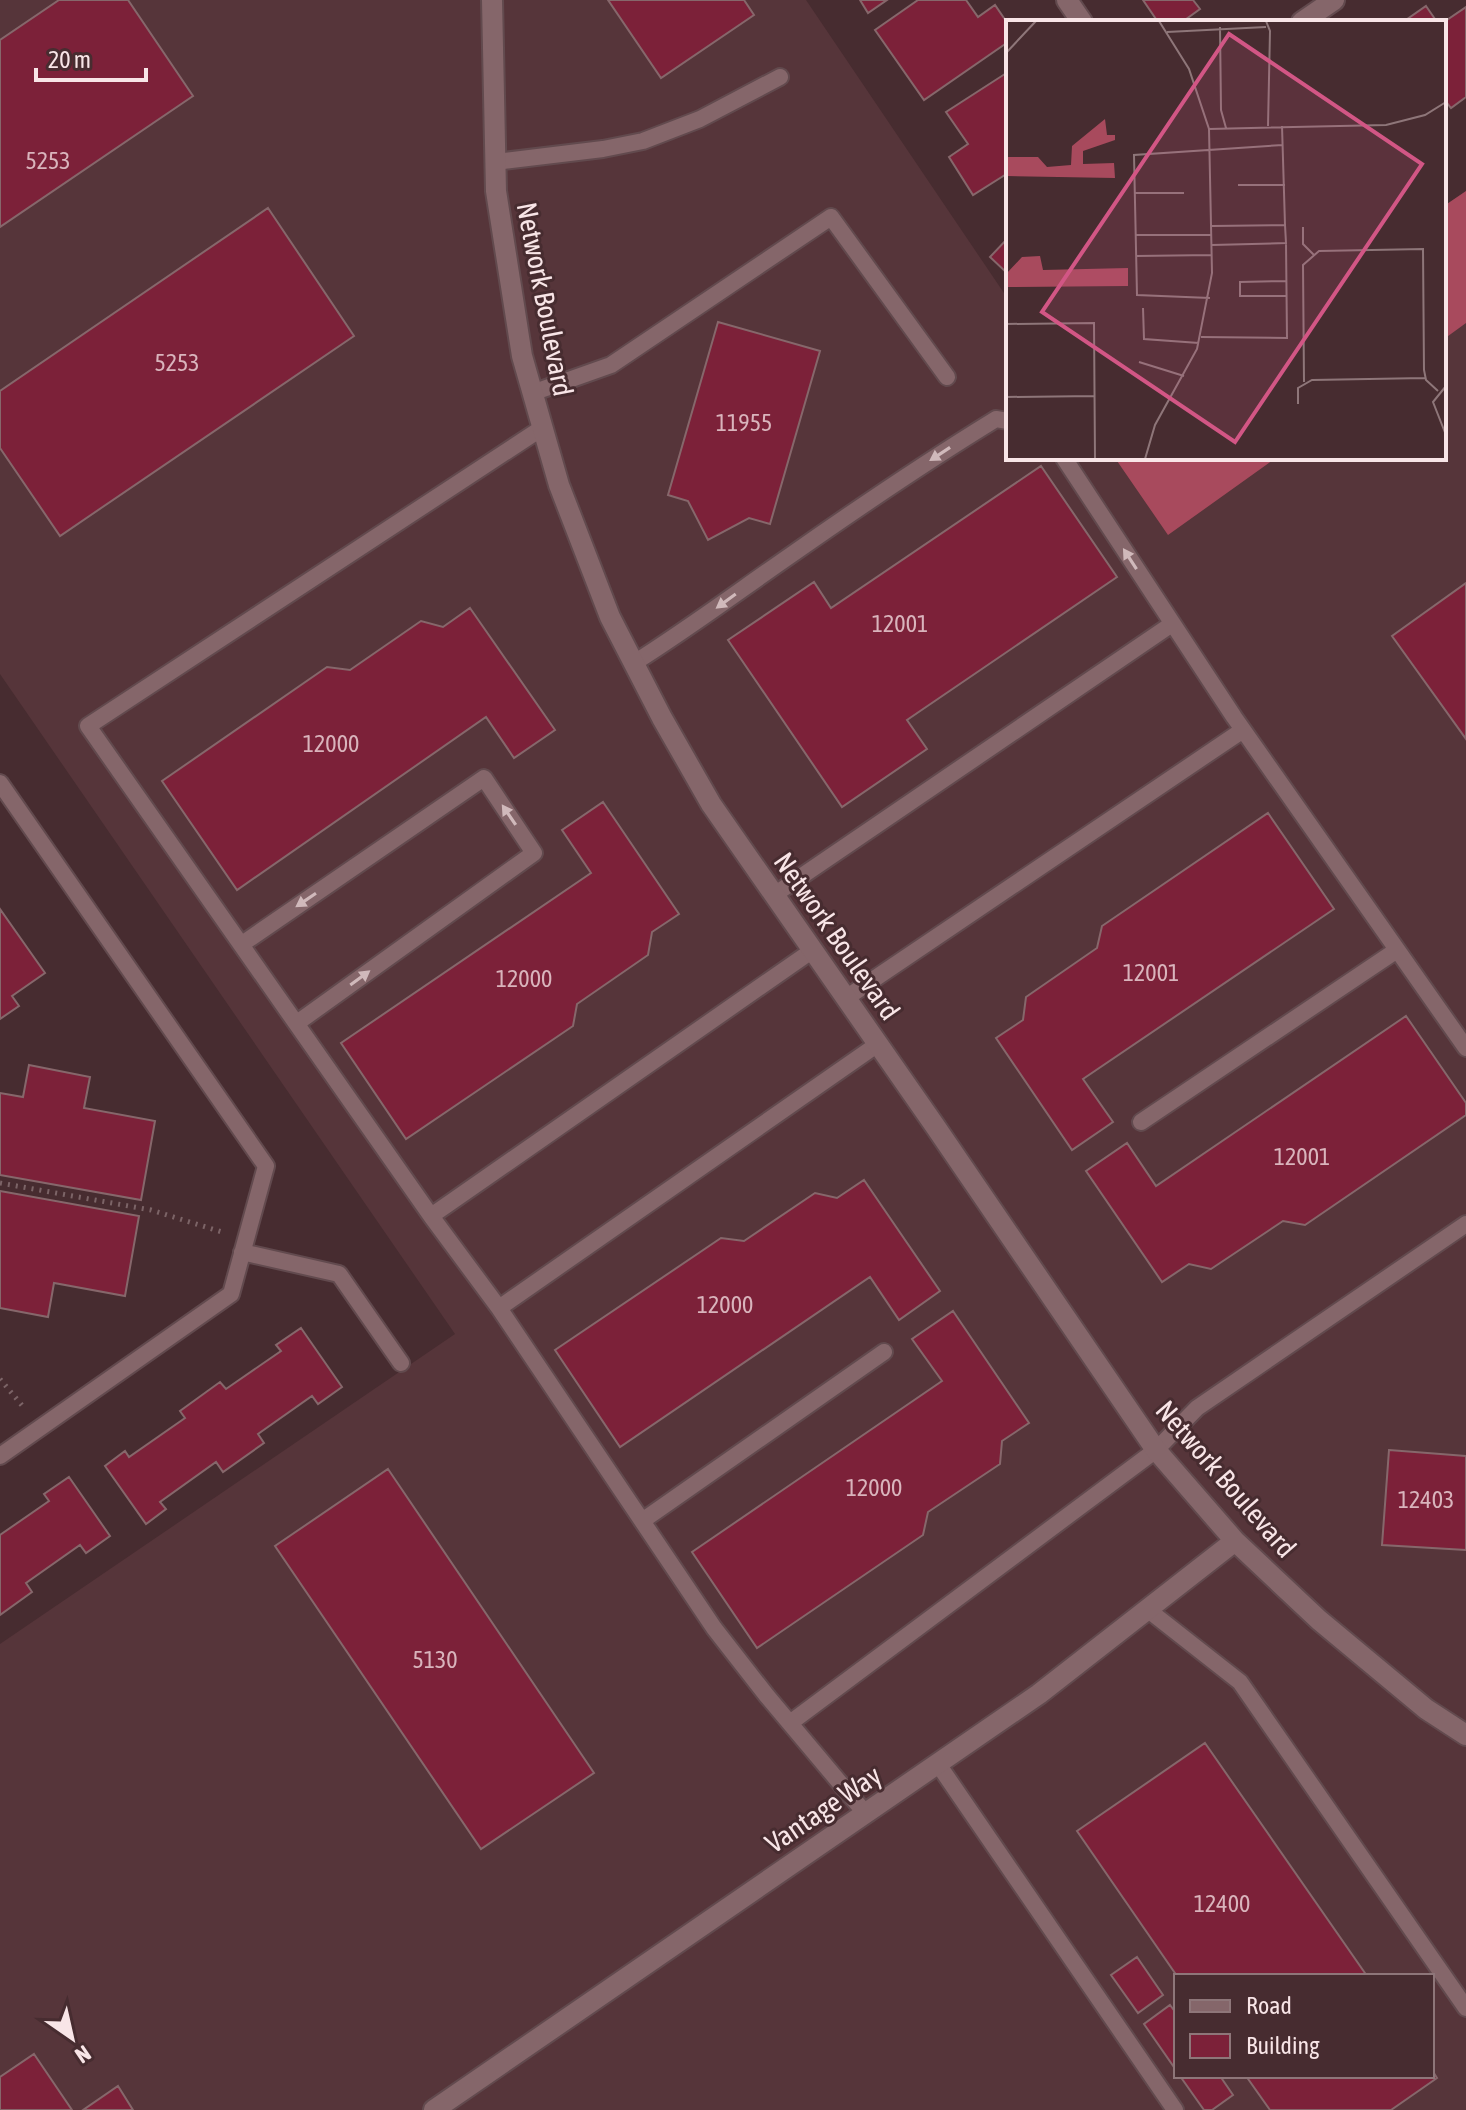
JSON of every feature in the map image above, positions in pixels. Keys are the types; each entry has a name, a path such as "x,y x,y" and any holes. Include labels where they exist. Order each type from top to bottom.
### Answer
{"street":[{"name":"Network Boulevard","path":"492,0 496,191 522,356 559,485 604,602 662,718 711,804 1156,1450 1235,1541 1331,1630 1426,1709 1466,1735"},
{"path":"1067,0 1081,20"},
{"path":"1305,20 1334,0"},
{"name":"Vantage Way","path":"434,2110 1039,1694 1235,1541"}],"lane":[{"path":"495,162 643,141 700,119 780,77"},
{"path":"532,393 611,365 831,217 947,377"},
{"path":"634,663 678,636 938,455 996,419 1006,421"},
{"path":"542,428 88,726 431,1216 499,1308 714,1628 866,1814"},
{"path":"1065,460 1243,730 1466,1048"},
{"path":"774,895 1172,624"},
{"path":"846,998 1243,730"},
{"path":"242,944 484,778 534,853 297,1023"},
{"path":"0,783 266,1166 231,1294 0,1456"},
{"path":"431,1216 813,950"},
{"path":"1141,1122 1397,950"},
{"path":"499,1308 878,1044"},
{"path":"790,1723 1156,1450 1197,1408 1466,1224"},
{"path":"244,1246 339,1274 401,1363"},
{"path":"642,1521 884,1352"},
{"path":"1147,1609 1240,1682 1466,2008"},
{"path":"938,1764 1175,2110"}],"path":[{"path":"0,1183 151,1210 244,1246"},
{"path":"0,1379 40,1428"}],"shaded area":[{"path":"0,0 806,0 1006,296 1006,460 1446,460 1446,205 1466,191 1466,2110 0,2110 0,1644 455,1334 0,674"},
{"path":"1466,191 1466,323 1446,338 1446,205"},
{"path":"1116,460 1273,460 1168,535"}],"building":[{"path":"59,0 128,0 193,96 0,227 0,40"},
{"path":"608,0 744,0 754,15 661,78"},
{"path":"860,0 887,0 868,13"},
{"path":"918,0 966,0 978,17 995,5 1006,21 1006,43 924,100 875,30"},
{"path":"1143,0 1193,0 1200,9 1185,20 1157,20"},
{"path":"1426,6 1436,20 1406,20"},
{"path":"1466,7 1466,97 1451,108 1446,102 1446,21"},
{"path":"1006,73 1006,174 973,195 949,157 968,144 946,112"},
{"path":"268,208 354,336 60,536 0,448 0,391"},
{"path":"1006,240 1006,272 990,257"},
{"path":"718,322 820,351 770,524 749,518 708,540 688,501 668,495"},
{"path":"1041,466 1117,577 907,720 927,749 842,807 728,640 814,582 831,608"},
{"path":"1466,583 1466,739 1392,636"},
{"path":"470,608 555,730 514,758 486,717 237,890 162,781 327,667 350,670 421,621 443,627"},
{"path":"603,802 679,914 652,932 648,955 577,1004 573,1026 406,1139 341,1043 591,873 562,830"},
{"path":"1268,813 1334,909 1083,1079 1113,1122 1072,1150 996,1038 1023,1020 1026,997 1097,948 1102,926"},
{"path":"0,909 45,973 12,996 19,1006 0,1019"},
{"path":"1406,1016 1466,1103 1466,1115 1305,1225 1283,1221 1211,1269 1189,1264 1162,1282 1086,1171 1127,1143 1156,1186"},
{"path":"29,1065 90,1077 84,1108 155,1121 141,1200 0,1175 0,1093 23,1097"},
{"path":"864,1180 940,1291 899,1320 870,1277 620,1447 555,1350 721,1238 744,1241 815,1193 837,1198"},
{"path":"0,1191 139,1216 125,1296 54,1283 48,1317 0,1308"},
{"path":"953,1311 1029,1423 1002,1441 1000,1464 928,1512 923,1535 757,1648 692,1552 942,1381 912,1339"},
{"path":"301,1328 342,1387 318,1404 312,1396 258,1434 264,1443 223,1472 216,1462 160,1502 166,1509 146,1524 105,1466 125,1451 129,1457 185,1418 180,1411 220,1382 226,1389 281,1351 276,1345"},
{"path":"1389,1450 1466,1456 1466,1550 1382,1545"},
{"path":"388,1469 594,1773 481,1849 275,1546"},
{"path":"69,1477 110,1536 86,1553 80,1545 26,1583 32,1592 0,1615 0,1535 49,1501 44,1494"},
{"path":"1205,1743 1366,1974 1176,1974 1077,1831"},
{"path":"1137,1957 1163,1995 1138,2013 1111,1975"},
{"path":"1170,2005 1174,2010 1174,2067 1144,2024"},
{"path":"34,2054 72,2110 0,2110 0,2077"},
{"path":"1434,2073 1437,2078 1391,2110 1270,2110 1247,2078 1434,2078"},
{"path":"1181,2078 1221,2078 1233,2095 1212,2110 1204,2110"},
{"path":"118,2086 133,2110 83,2110"}]}
